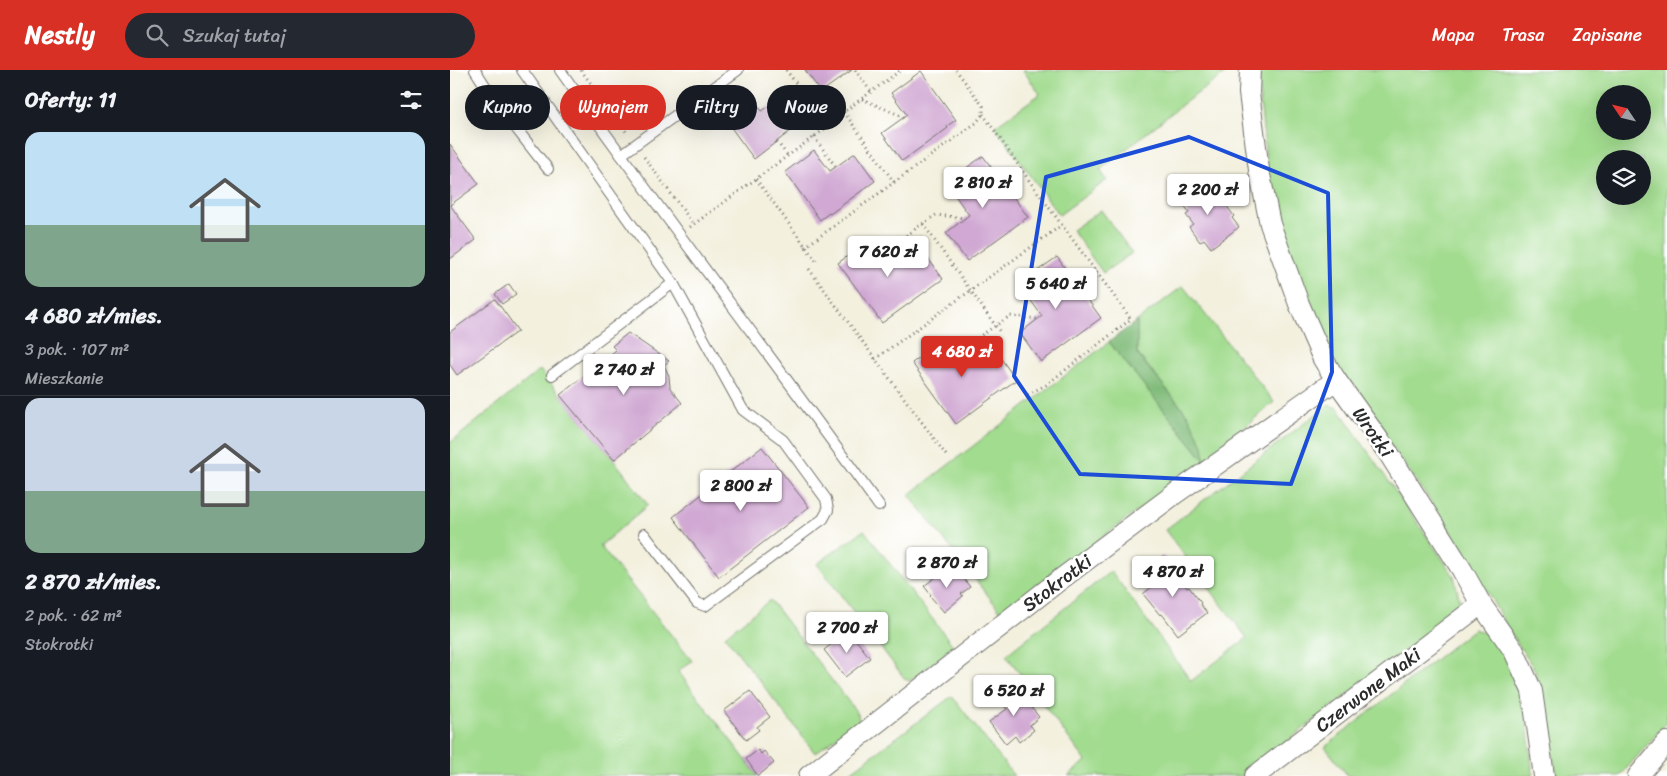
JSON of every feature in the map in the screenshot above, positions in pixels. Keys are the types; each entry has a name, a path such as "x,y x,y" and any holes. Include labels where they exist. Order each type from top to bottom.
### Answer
{"street":[{"name":"Wrotki","path":"1250,70 1250,92 1259,170 1270,224 1299,304 1323,359 1336,380 1389,454 1462,570 1481,604 1514,651 1532,691 1544,776"},
{"name":"Stokrotki","path":"809,776 1057,582 1176,493 1336,380"},
{"name":"Czerwone Maki","path":"1255,776 1481,604"},
{"path":"1638,776 1667,742"}],"lane":[{"path":"475,70 497,104 548,169"},
{"path":"522,70 672,283 743,410 783,440 826,499 828,510 823,520 705,606 697,603 644,534"},
{"path":"560,70 621,156 794,388 879,506"},
{"path":"621,156 738,70"},
{"path":"552,375 672,283"}],"path":[{"path":"786,70 797,85"},
{"path":"855,70 871,92"},
{"path":"846,110 901,70"},
{"path":"956,70 983,106 983,114 1131,319 1046,385 1028,394"},
{"path":"861,99 904,117"},
{"path":"805,247 976,123 983,114"},
{"path":"846,115 894,182"},
{"path":"680,235 823,130"},
{"path":"814,137 836,167"},
{"path":"777,142 788,156"},
{"path":"756,179 817,262"},
{"path":"900,266 908,235 936,215 965,218"},
{"path":"923,224 1000,332"},
{"path":"875,359 1062,225"},
{"path":"809,269 946,456"},
{"path":"976,364 980,336 995,325 1010,316 1038,320"}],"highlighted area":[{"path":"1189,137 1328,193 1332,372 1291,484 1080,474 1014,376 1046,177"}],"green space":[{"path":"1023,70 1230,70 1183,104 1100,170 1107,180 1059,215 995,126 1040,94"},
{"path":"1259,70 1667,70 1667,722 1620,776 1557,776 1535,670 1508,629 1441,516 1339,371 1322,342 1270,198 1258,80"},
{"path":"1101,210 1132,253 1103,273 1072,230"},
{"path":"1183,286 1274,402 1205,461 1001,612 909,495 1109,342 1204,460 1188,415 1137,353 1137,321"},
{"path":"1137,321 1137,354 1188,415 1203,445 1205,461 1109,342"},
{"path":"540,370 614,460 648,505 600,546 692,661 678,671 758,776 450,776 450,443"},
{"path":"1328,405 1338,408 1454,576 1461,607 1242,776 1068,776 1086,761 1006,655 1111,571 1191,681 1247,638 1165,530"},
{"path":"864,530 954,647 909,681 905,679 817,564"},
{"path":"770,600 858,714 859,721 815,753 725,636"},
{"path":"1474,629 1490,635 1509,660 1525,706 1533,776 1348,776 1325,747"},
{"path":"952,696 1014,776 845,776"}],"building":[{"path":"805,70 852,70 831,85 816,85"},
{"path":"921,71 956,120 947,126 948,128 902,161 882,133 907,115 891,93"},
{"path":"757,104 762,111 767,108 767,130 792,130 754,159 733,130 757,130"},
{"path":"450,144 479,184 450,205"},
{"path":"814,150 830,171 855,153 875,181 820,220 785,172"},
{"path":"983,156 1028,217 967,261 946,233 969,215 946,183"},
{"path":"1200,183 1211,197 1213,194 1220,203 1223,201 1234,216 1232,218 1239,227 1211,248 1204,239 1200,242 1189,227 1193,224 1186,215 1189,213 1179,199"},
{"path":"450,205 476,240 450,259"},
{"path":"875,236 898,267 922,250 943,279 882,323 838,263"},
{"path":"1057,257 1101,318 1041,362 1020,333 1042,316 1019,284"},
{"path":"509,284 516,294 502,304 495,294"},
{"path":"495,299 518,331 457,375 450,365 450,332"},
{"path":"628,333 669,361 664,365 669,376 670,388 682,403 614,460 560,395 616,350 612,346"},
{"path":"949,336 972,367 995,350 1016,380 956,424 912,363"},
{"path":"762,447 809,507 719,577 673,517"},
{"path":"1163,556 1187,588 1189,587 1207,613 1178,635 1143,594 1158,582 1147,568"},
{"path":"954,567 970,587 961,594 963,596 944,612 924,586 944,571 946,573"},
{"path":"849,631 870,658 845,677 824,650"},
{"path":"1014,685 1039,717 1030,725 1034,730 1019,742 1015,736 1006,744 989,722 1007,709 998,698"},
{"path":"750,691 770,717 757,727 759,730 746,740 724,711"},
{"path":"758,750 761,754 764,751 774,763 758,776 746,759"}]}
